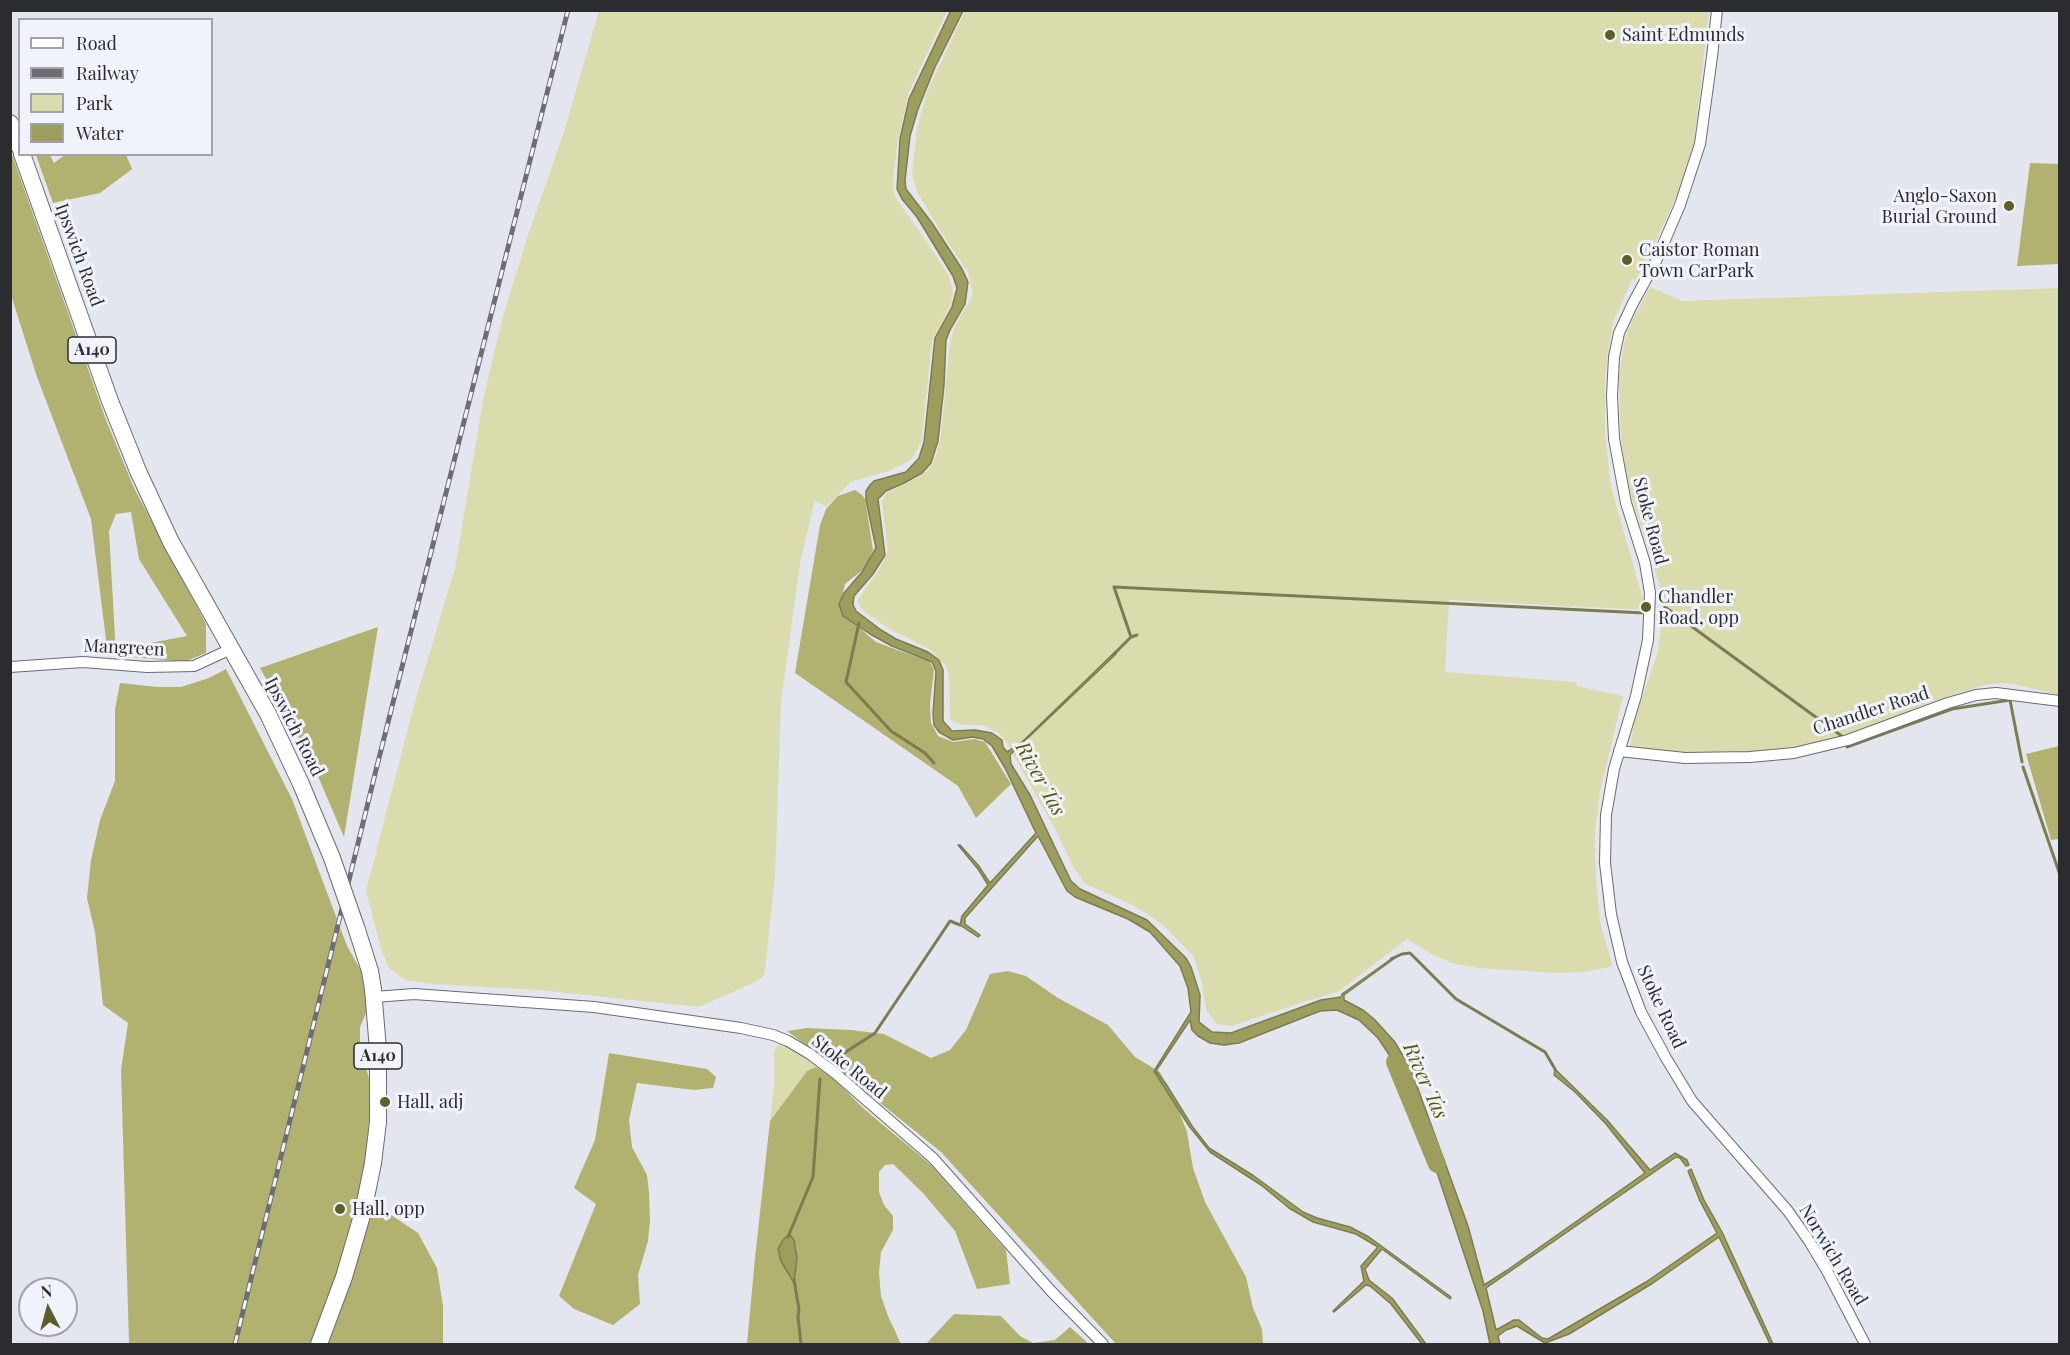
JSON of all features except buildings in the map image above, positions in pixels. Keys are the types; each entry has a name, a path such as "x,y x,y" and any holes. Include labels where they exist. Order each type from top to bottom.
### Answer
{"highway":[{"path":"10,123 18,143"},
{"name":"Ipswich Road","path":"23,156 110,401 138,471 171,542 268,714 292,764 332,858 370,971 378,1050 378,1112 373,1163 363,1212 349,1262 319,1344"}],"street":[{"name":"Stoke Road","path":"1717,10 1700,144 1680,205 1656,261 1619,333 1614,357 1612,396 1614,439 1626,503 1645,563 1650,593 1648,640 1636,696 1614,769 1606,816 1605,863 1611,914 1622,962 1641,1012 1692,1101 1744,1159"},
{"name":"Mangreen","path":"10,667 83,662 147,667 194,666 231,649"},
{"name":"Chandler Road","path":"1620,751 1694,758 1794,753 1848,740 1976,695 1996,693 2060,701"},
{"name":"Stoke Road","path":"374,997 425,994 594,1007 741,1028 788,1041 835,1073 933,1158 1051,1291 1103,1344"},
{"name":"Norwich Road","path":"1744,1159 1788,1211 1809,1241 1865,1344"}],"green space":[{"path":"599,11 947,11 909,92 894,169 893,189 896,199 947,273 953,292 951,304 932,341 921,443 911,460 891,470 851,482 826,507 815,500 800,563 781,702 775,877 765,971 763,977 751,984 699,1007 539,990 432,984 405,980 389,968 382,952 366,891 414,705 455,568 483,400 503,316 563,135"},
{"path":"965,11 1709,11 1694,144 1676,197 1646,263 1635,280 1632,279 1613,323 1607,356 1605,432 1611,487 1646,610 1449,600 1445,672 1576,682 1577,686 1623,696 1600,792 1595,832 1598,903 1611,967 1583,972 1555,973 1479,968 1455,964 1435,956 1407,939 1338,992 1232,1026 1217,1024 1206,1010 1202,983 1194,957 1164,926 1149,915 1084,883 1000,734 983,725 963,725 950,720 949,676 946,666 931,650 888,628 863,611 857,601 879,570 888,552 882,503 885,494 928,470 935,459 941,436 950,342 955,326 973,294 968,272 917,192 912,175 917,128 927,92"},
{"path":"1650,287 1682,301 2059,288 2059,695 2018,685 2002,683 1984,685 1930,702 1843,739 1795,748 1726,753 1677,753 1630,748 1634,722 1658,651 1663,609 1659,583 1625,469 1621,441 1619,378 1625,339"},
{"path":"784,1044 813,1062 816,1067 807,1071 770,1121 774,1086 774,1051 778,1045"}],"shaded area":[{"path":"10,149 106,420 134,488 206,624 206,653 184,662 132,657 134,646 187,636 139,559 131,512 116,514 109,531 116,655 108,656 91,519 37,377 11,295"},
{"path":"36,156 50,156 54,163 64,156 126,156 132,169 100,193 53,203"},
{"path":"2030,163 2059,164 2059,264 2017,266"},
{"path":"855,490 865,499 873,550 865,568 845,584 841,612 876,642 930,662 934,670 930,704 931,723 938,736 953,742 975,739 985,742 1011,784 976,818 958,786 795,673 820,525 826,509 838,496"},
{"path":"378,627 344,837 311,760 260,668"},
{"path":"226,669 292,799 347,946 362,972 369,1006 360,1027 360,1049 372,1088 365,1164 341,1263 312,1344 129,1344 121,1070 128,1023 103,1005 95,932 87,898 91,860 100,820 115,781 115,709 120,683 181,687 209,678"},
{"path":"2059,746 2059,839 2051,840 2026,754"},
{"path":"1008,971 1026,976 1058,998 1108,1025 1135,1057 1160,1072 1187,1132 1193,1168 1205,1202 1246,1277 1253,1308 1262,1329 1263,1344 1116,1344 941,1152 787,1031 807,1028 884,1034 931,1058 950,1050 966,1030 990,974"},
{"path":"609,1053 707,1069 716,1077 713,1088 694,1090 637,1083 629,1120 632,1147 647,1175 650,1220 648,1241 638,1275 640,1304 613,1325 574,1309 559,1296 596,1204 574,1188 595,1140"},
{"path":"816,1067 832,1077 864,1109 931,1165 1006,1250 1010,1284 977,1289 955,1231 923,1193 893,1164 885,1165 879,1172 879,1192 884,1205 893,1216 893,1230 881,1252 879,1273 881,1296 901,1344 747,1344 770,1121 807,1071"},
{"path":"385,1211 418,1233 437,1268 443,1306 443,1344 325,1344 369,1214"},
{"path":"954,1314 1001,1316 1020,1336 1033,1343 1055,1340 1070,1327 1089,1344 926,1344"}],"water":[{"path":"951,10 963,11 935,67 918,109 910,136 905,180 906,189 932,223 962,269 968,282 965,304 946,340 938,441 931,463 922,473 886,491 878,499 885,555 873,574 854,596 853,605 856,611 896,639 928,652 939,660 943,670 943,721 952,731 975,730 992,733 1002,740 1007,752 1021,743 1115,652 1116,654 1010,755 1011,764 1030,795 1071,881 1080,889 1147,920 1186,958 1200,995 1199,1022 1212,1032 1231,1033 1321,1000 1341,997 1394,957 1344,995 1344,1000 1374,1019 1394,1041 1410,1067 1468,1226 1484,1285 1645,1173 1606,1124 1575,1092 1554,1075 1555,1069 1607,1120 1650,1170 1675,1153 1687,1160 1689,1165 1686,1166 1680,1158 1676,1157 1486,1288 1496,1330 1514,1320 1519,1320 1542,1338 1548,1339 1646,1282 1717,1233 1700,1201 1688,1171 1691,1169 1773,1344 1770,1344 1719,1237 1653,1283 1569,1334 1545,1343 1517,1326 1498,1336 1500,1344 1490,1344 1483,1311 1421,1124 1394,1062 1378,1038 1359,1020 1337,1010 1320,1011 1239,1043 1224,1045 1210,1043 1198,1036 1192,1030 1190,1020 1156,1071 1209,1148 1254,1176 1303,1212 1350,1227 1369,1237 1451,1297 1450,1299 1382,1249 1365,1269 1369,1280 1392,1298 1426,1344 1422,1344 1391,1304 1370,1286 1366,1285 1334,1312 1364,1281 1361,1266 1378,1247 1356,1234 1313,1222 1289,1208 1261,1185 1210,1152 1189,1126 1154,1071 1191,1012 1188,988 1180,966 1150,932 1128,919 1075,897 1067,891 1038,836 965,918 965,924 980,935 978,937 960,925 962,916 988,885 958,845 978,865 990,883 1036,833 992,746 983,739 973,737 953,740 939,732 934,725 936,671 932,662 892,646 870,634 843,616 839,604 844,593 862,572 876,548 866,491 874,481 906,472 919,458 924,442 935,338 952,307 957,288 953,276 897,189 900,139 909,99"},
{"path":"789,1234 794,1240 797,1258 794,1283 781,1261 778,1249"}],"waterway":[{"path":"1131,637 1114,587 1644,613"},
{"path":"1665,607 1843,737"},
{"path":"859,623 846,682 891,731 925,753 934,763"},
{"path":"1113,655 1131,637 1137,635"},
{"path":"1847,747 1952,709 2010,700 2022,762"},
{"path":"2023,767 2060,875"},
{"path":"835,1059 875,1033 950,921 960,925"},
{"path":"1391,959 1410,953 1456,999 1545,1052 1555,1069"},
{"name":"River Tas","path":"1395,1062 1437,1164"},
{"path":"788,1237 813,1177 820,1079"},
{"path":"794,1280 799,1309 801,1344"}],"railway":[{"path":"235,1344 377,766 568,10"}],"place":[{"name":"Saint Edmunds","path":"1610,35"},
{"name":"Anglo-Saxon Burial Ground","path":"2009,206"},
{"name":"Caistor Roman Town CarPark","path":"1627,260"},
{"name":"Chandler Road, opp","path":"1646,607"},
{"name":"Hall, adj","path":"385,1102"},
{"name":"Hall, opp","path":"340,1209"}]}
